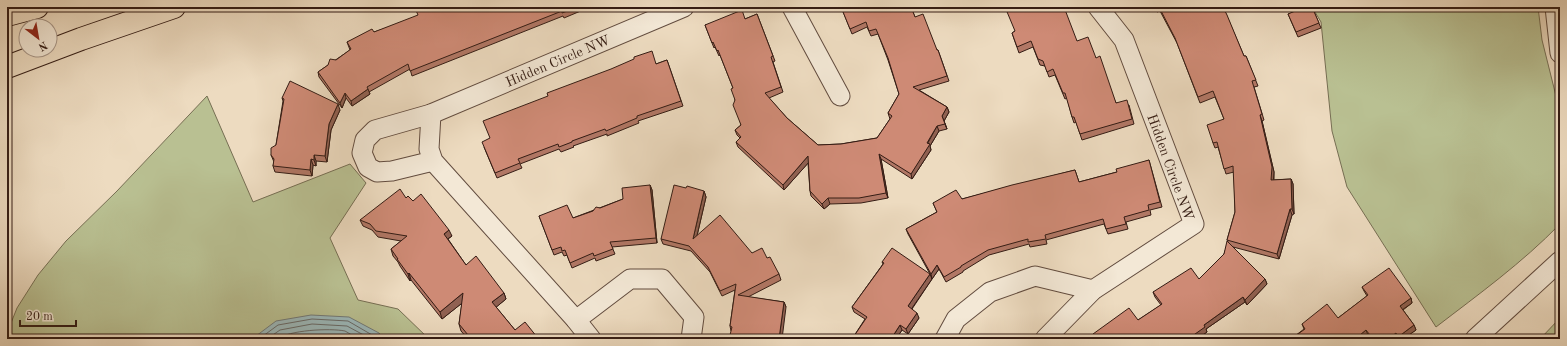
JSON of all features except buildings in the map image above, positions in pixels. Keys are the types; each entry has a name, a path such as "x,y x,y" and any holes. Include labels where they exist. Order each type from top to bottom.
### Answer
{"main road":[{"path":"7,15 36,7"},
{"path":"7,67 81,38 174,7"}],"street":[{"name":"Hidden Circle NW","path":"433,161 392,171 377,172 368,167 362,153 365,140 375,130 431,114 684,7"},
{"path":"792,7 840,96"},
{"name":"Hidden Circle NW","path":"1045,339 1093,290 1194,224 1124,40 1098,7"},
{"path":"1555,7 1560,53"},
{"path":"431,114 429,149 433,161 576,320 591,339"},
{"path":"1475,339 1560,261"},
{"path":"945,339 956,318 990,292 1035,276 1093,290"},
{"path":"576,320 630,279 662,279 694,317 691,339"}],"green space":[{"path":"1312,7 1538,7 1542,40 1560,112 1560,224 1531,252 1436,327 1347,187 1332,131 1321,22"},
{"path":"207,96 253,202 350,164 366,183 330,238 358,300 398,309 429,339 7,339 7,333 17,308 38,275 66,241 117,191"},
{"path":"1560,318 1560,339 1540,339"}],"water":[{"path":"311,315 349,317 379,333 384,339 252,339 276,321"}]}
